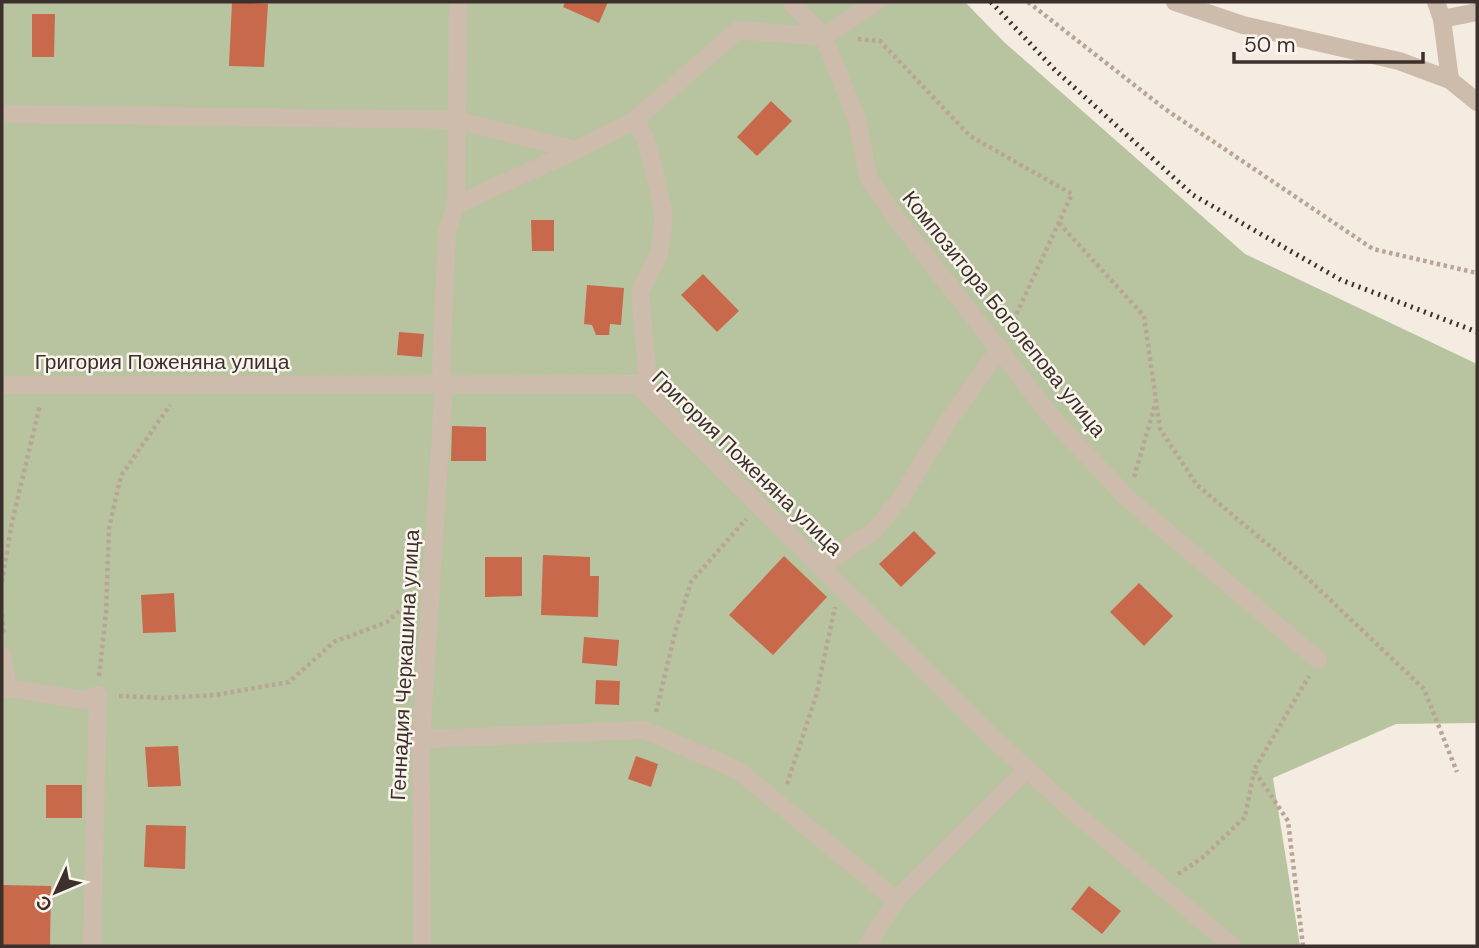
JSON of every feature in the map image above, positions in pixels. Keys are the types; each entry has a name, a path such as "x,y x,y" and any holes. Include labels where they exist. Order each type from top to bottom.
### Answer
{"street":[{"name":"Геннадия Черкашина улица","path":"422,946 421,739 444,386 441,367 447,232 456,205 458,2"},
{"name":"Композитора Боголепова улица","path":"792,2 824,37 857,119 869,179 1055,421 1128,498 1318,660"},
{"path":"456,205 576,150 636,119 738,30 824,37 876,2"},
{"path":"1174,2 1243,25 1399,61 1450,80 1477,102"},
{"path":"1436,2 1442,19 1450,80"},
{"path":"1442,19 1477,12"},
{"path":"2,114 456,120 576,150"},
{"path":"636,119 648,146 664,215 659,254 640,291 649,395"},
{"path":"822,566 875,530 901,498 946,424 1000,348"},
{"name":"Григория Поженяна улица","path":"2,385 637,384 1027,769 1231,946"},
{"path":"2,655 5,688 83,700 98,695 92,946"},
{"path":"421,739 644,730 737,770 896,900"},
{"path":"867,946 896,900 1027,769"}],"path":[{"path":"1028,2 1165,109 1373,249 1477,273"},
{"path":"824,37 880,41 970,136 1072,194 1000,348"},
{"path":"1059,223 1144,316 1160,429 1198,485 1303,574 1424,689 1457,772"},
{"path":"2,582 12,522 39,407 55,384"},
{"path":"185,385 121,476 109,528 106,613 98,695 163,698 215,695 289,682 334,642 387,622 431,581"},
{"path":"1128,498 1156,402"},
{"path":"652,734 676,629 691,582 759,504"},
{"path":"780,805 816,696 835,605 846,591"},
{"path":"1161,886 1202,858 1245,817 1254,770 1318,660"},
{"path":"1254,770 1288,821 1303,946"}],"green space":[{"path":"2,2 965,2 1004,42 1245,254 1477,364 1477,723 1396,724 1273,778 1300,946 2,946"}],"building":[{"path":"232,2 268,4 264,67 229,66"},
{"path":"565,2 608,2 599,23 563,7"},
{"path":"32,14 55,14 54,57 32,57"},
{"path":"771,101 792,121 757,156 737,137"},
{"path":"531,220 554,220 554,251 532,251"},
{"path":"703,274 739,311 717,332 681,295"},
{"path":"587,285 624,288 621,325 610,324 609,335 596,335 592,325 584,324"},
{"path":"399,332 424,334 422,357 397,355"},
{"path":"452,426 486,427 486,461 451,461"},
{"path":"914,531 936,553 901,587 879,564"},
{"path":"543,555 590,557 590,576 599,576 598,617 541,615"},
{"path":"784,556 827,597 773,655 729,615"},
{"path":"485,557 522,557 522,596 485,597"},
{"path":"1139,583 1173,616 1144,646 1110,612"},
{"path":"174,593 176,632 143,633 141,595"},
{"path":"584,637 619,640 617,666 582,663"},
{"path":"596,680 620,681 619,705 595,704"},
{"path":"178,746 181,786 148,787 145,747"},
{"path":"636,756 658,764 651,787 628,779"},
{"path":"46,785 82,785 82,818 46,818"},
{"path":"146,825 186,826 185,869 144,867"},
{"path":"2,885 51,886 50,946 2,946"},
{"path":"1089,886 1121,911 1102,934 1071,909"}],"railway":[{"path":"991,2 1055,70 1193,195 1341,280 1477,332"}]}
